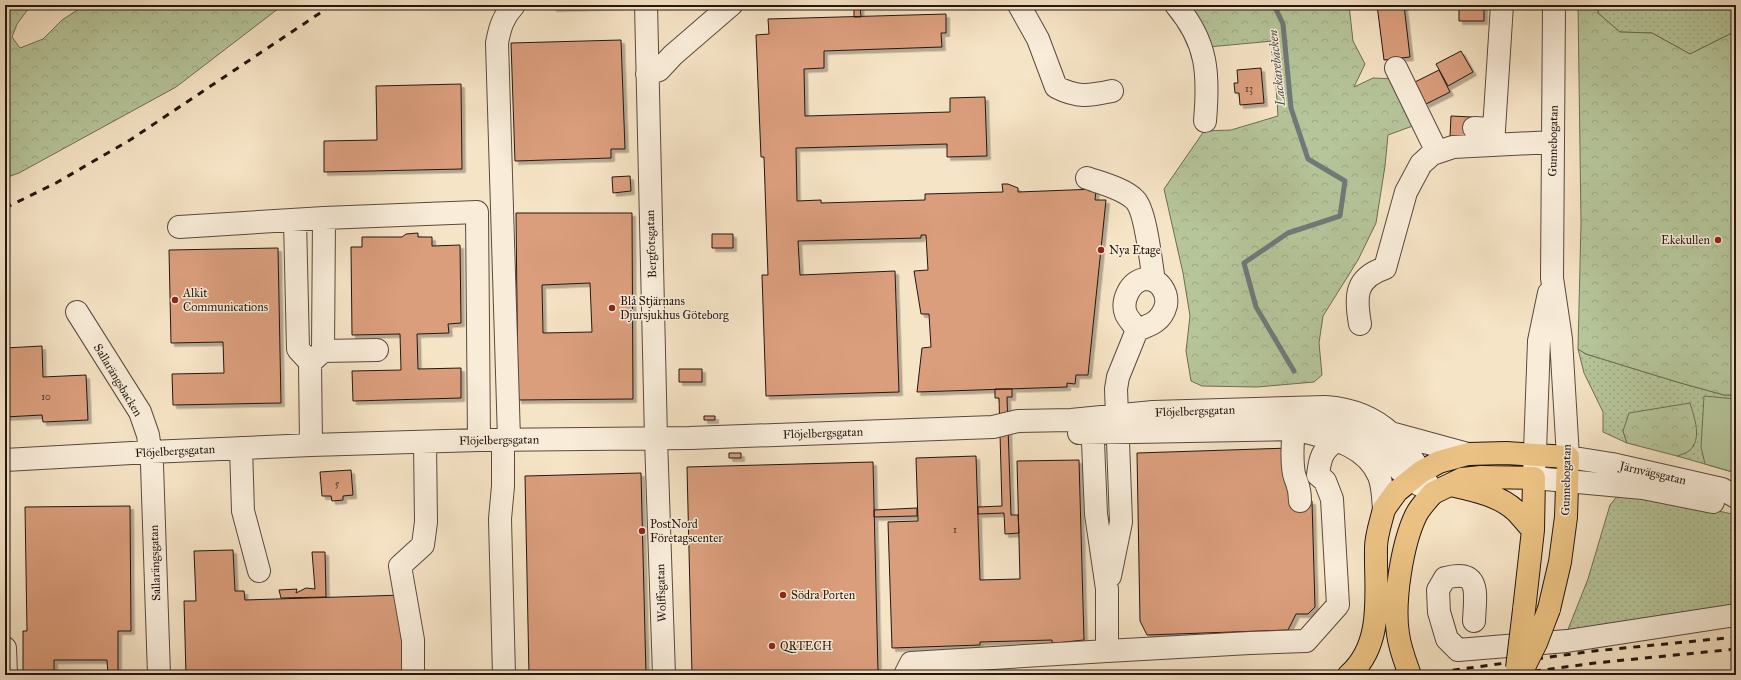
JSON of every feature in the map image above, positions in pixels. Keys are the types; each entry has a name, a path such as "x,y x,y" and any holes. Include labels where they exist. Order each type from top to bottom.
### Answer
{"main road":[{"name":"Flöjelbergsgatan","path":"1384,509 1397,491 1416,476 1439,462 1468,454 1568,457"},
{"name":"Gunnebogatan","path":"1520,675 1536,642 1549,609 1560,562 1566,518 1568,457"},
{"path":"1410,675 1402,656 1398,632 1398,592 1409,533 1417,513 1440,489 1462,479 1481,477 1534,478"},
{"name":"Gunnebogatan","path":"1516,675 1533,530 1534,478"},
{"name":"Flöjelbergsgatan","path":"1440,489 1473,490 1501,501 1516,511 1533,530"},
{"path":"1349,675 1367,653 1374,632 1376,546 1378,530 1384,509"}],"street":[{"path":"504,675 500,519 506,440 497,43 500,25 514,5"},
{"name":"Bergfotsgatan","path":"646,5 656,438"},
{"path":"647,74 659,70 673,55 731,5"},
{"path":"1019,5 1038,39 1056,87 1071,94 1092,95 1112,91"},
{"path":"1176,5 1198,40 1206,66 1205,121"},
{"path":"1487,134 1502,5"},
{"name":"Gunnebogatan","path":"1554,5 1552,278 1560,339 1568,457"},
{"path":"1396,68 1438,152"},
{"path":"1360,324 1356,304 1362,283 1372,273 1385,268 1406,192 1421,164 1438,152 1487,134 1553,142"},
{"path":"1087,178 1127,194 1135,200 1140,207 1154,281"},
{"path":"179,227 324,218 477,212 479,440"},
{"path":"311,445 324,218"},
{"path":"295,220 298,349 317,356 377,350"},
{"name":"Gunnebogatan","path":"1534,478 1539,341 1552,278"},
{"path":"1108,540 1121,522 1116,396 1118,378 1137,330 1158,320 1163,313 1166,296 1163,287 1154,281 1146,279 1137,282 1130,289 1125,298 1124,307 1127,315 1137,330"},
{"name":"Sallarängsbacken","path":"76,312 140,412 148,435 150,452"},
{"path":"1297,407 1293,429 1294,473 1300,495 1306,480 1318,475"},
{"name":"Flöjelbergsgatan","path":"1117,424 1153,412 1297,407 1338,408 1357,412 1373,419 1391,433 1408,451 1416,476"},
{"name":"Flöjelbergsgatan","path":"1293,429 1314,423 1326,422 1349,424 1367,435 1384,451 1399,469 1440,489"},
{"name":"Flöjelbergsgatan","path":"5,460 311,445 479,440 656,438 993,427 1036,434 1092,425 1117,424 1293,429 1337,440 1350,446 1371,464 1378,475 1382,489 1384,509"},
{"path":"1092,425 1096,514 1108,540 1107,651"},
{"name":"Flöjelbergsgatan","path":"1391,433 1468,454"},
{"name":"Wolffsgatan","path":"656,438 664,675"},
{"path":"1318,475 1323,452 1327,446 1337,440"},
{"path":"413,675 413,640 400,566 423,545 426,522 425,442"},
{"path":"240,448 243,511 258,571"},
{"name":"Sallarängsgatan","path":"150,452 152,465 159,675"},
{"name":"Järnvägsgatan","path":"1568,457 1612,464 1722,489 1736,497"},
{"path":"905,675 911,663 1107,651 1250,637 1306,641 1338,605 1332,499 1325,481 1318,475"},
{"path":"1534,478 1568,480"},
{"name":"Järnvägsgatan","path":"1568,480 1643,488 1720,503 1736,502"},
{"path":"1474,621 1475,587 1468,578 1458,574 1445,578 1438,590 1439,612 1447,638 1458,650 1567,641 1736,615"},
{"path":"5,648 6,675"}],"green space":[{"path":"25,5 29,8 17,24 12,37 20,48 43,39 62,20 85,5 283,5 176,87 19,173 5,178 5,8"},
{"path":"1186,5 1349,5 1353,41 1365,64 1354,87 1373,78 1397,79 1418,124 1388,135 1385,166 1376,223 1358,260 1323,316 1319,343 1322,375 1314,382 1257,387 1202,386 1191,381 1186,351 1190,316 1183,273 1164,189 1204,131 1231,130 1278,116 1273,41 1208,47"},
{"path":"1578,5 1598,5 1598,13 1620,32 1652,33 1690,54 1736,31 1736,395 1724,395 1677,382 1586,354 1578,349 1581,223"},
{"path":"1598,5 1736,5 1736,31 1690,54 1652,33 1620,32 1598,13"},
{"path":"1578,349 1586,354 1677,382 1724,395 1736,395 1736,473 1677,456 1690,450 1623,431 1627,443 1603,432 1603,412 1584,373"},
{"path":"1704,396 1736,399 1736,473 1705,464 1701,447"},
{"path":"1690,403 1697,434 1696,440 1689,451 1677,456 1627,443 1623,431 1629,413"},
{"path":"1646,494 1736,515 1736,608 1567,632 1588,579 1610,505 1618,495"}],"building":[{"path":"553,5 621,5 621,6 553,8"},
{"path":"854,5 860,5 861,17 854,17"},
{"path":"1377,5 1404,5 1410,57 1384,60"},
{"path":"1459,5 1484,5 1484,21 1459,21"},
{"path":"946,14 946,33 941,33 942,47 824,51 824,68 804,69 805,116 950,112 950,98 985,97 987,156 947,157 947,144 796,148 797,201 821,200 821,203 925,200 925,194 1003,192 1002,184 1008,184 1018,188 1018,192 1096,189 1095,200 1106,200 1088,375 1076,375 1075,384 1067,383 1067,387 917,392 922,348 931,347 929,314 921,314 914,271 928,270 926,235 921,235 921,238 798,241 800,275 895,271 899,392 766,396 762,275 768,275 764,157 761,157 756,35 769,34 768,19"},
{"path":"621,40 625,149 611,149 611,158 515,161 511,43"},
{"path":"1461,51 1473,72 1448,86 1436,64"},
{"path":"1261,68 1264,103 1240,105 1239,93 1235,93 1234,83 1238,83 1237,70"},
{"path":"1439,70 1450,92 1426,104 1415,82"},
{"path":"461,84 462,169 324,172 324,141 377,140 376,86"},
{"path":"1451,116 1472,117 1471,138 1450,137"},
{"path":"630,176 631,191 613,193 612,177"},
{"name":"Blå Stjärnans Djursjukhus Göteborg","path":"516,213 632,213 633,399 518,400","holes":["590,283 592,332 543,333 542,285"]},
{"path":"418,233 418,237 432,237 432,246 460,245 461,323 448,324 449,333 417,334 418,369 461,368 461,398 353,401 352,371 401,370 400,334 352,335 351,247 362,247 362,237 402,237 406,234"},
{"path":"712,234 733,234 733,248 712,248"},
{"path":"278,248 281,403 173,405 172,374 224,373 223,342 171,343 169,250"},
{"path":"42,346 43,377 86,375 88,420 43,422 42,415 5,417 5,348"},
{"path":"679,369 702,369 702,382 679,382"},
{"path":"995,389 1012,389 1012,397 1007,397 1011,515 1018,515 1019,533 1005,534 1004,513 978,514 978,507 1002,506 999,398 995,398"},
{"path":"704,416 715,416 715,420 704,420"},
{"path":"1290,448 1300,501 1312,501 1315,607 1308,614 1296,614 1288,630 1147,635 1140,621 1137,453"},
{"path":"729,453 741,453 741,458 729,458"},
{"path":"976,456 980,580 1020,579 1017,461 1079,460 1084,640 1056,643 1052,643 1052,640 980,642 980,645 892,648 888,522 918,521 916,458"},
{"name":"Södra Porten","path":"873,462 878,672 795,675 692,675 687,467"},
{"path":"351,470 353,495 343,496 343,500 332,501 331,496 322,496 320,472"},
{"path":"641,473 646,675 529,675 525,476"},
{"path":"130,506 131,631 118,631 118,675 108,675 107,660 54,660 54,675 23,675 23,631 27,631 25,507"},
{"path":"917,508 917,516 874,517 874,510"},
{"path":"233,550 235,591 244,591 245,600 403,595 406,675 186,675 184,601 196,601 194,551"},
{"path":"312,552 325,552 326,597 281,598 279,590 297,589 296,593 306,588 315,589"}],"waterway":[{"name":"Lackarebäcken","path":"1274,5 1283,24 1291,108 1308,159 1345,181 1340,216 1288,233 1244,263 1256,307 1294,371"}],"railway":[{"path":"5,208 56,183 130,140 332,5"},
{"path":"1425,674 1594,651 1736,637"},
{"path":"1506,675 1595,663 1736,649"}],"place":[{"name":"Ekekullen","path":"1718,240"},
{"name":"Nya Etage","path":"1101,250"},
{"name":"Alkit Communications","path":"175,300"},
{"name":"Blå Stjärnans Djursjukhus Göteborg","path":"612,308"},
{"name":"PostNord Företagscenter","path":"642,531"},
{"name":"Södra Porten","path":"783,595"},
{"name":"QRTECH","path":"772,646"}]}
